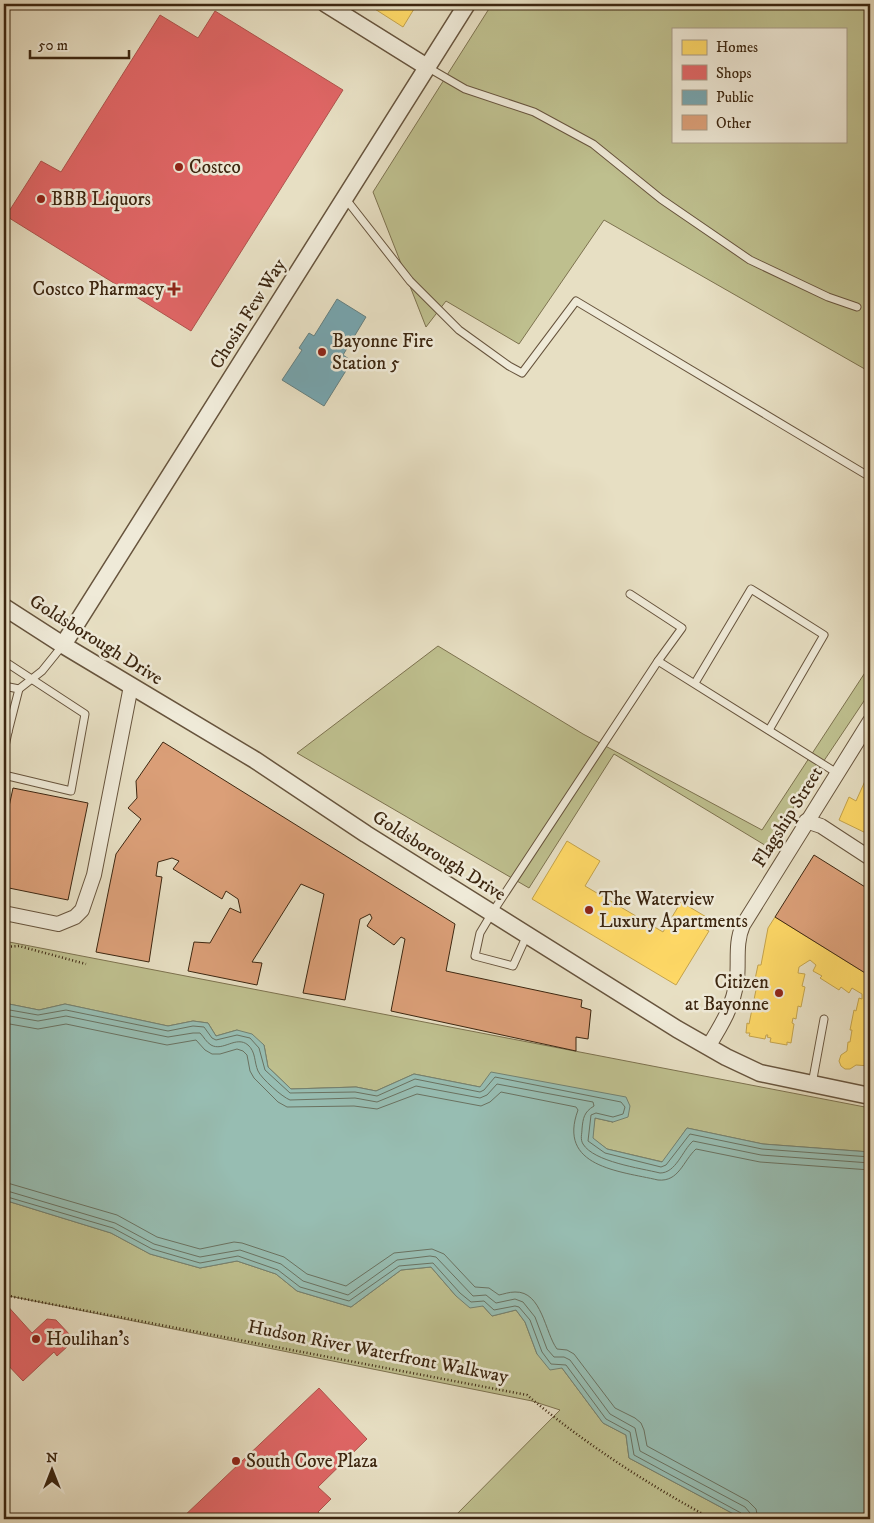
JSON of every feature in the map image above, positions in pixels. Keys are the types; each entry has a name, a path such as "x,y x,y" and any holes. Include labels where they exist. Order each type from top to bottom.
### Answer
{"street":[{"path":"326,4 427,67"},
{"name":"Chosin Few Way","path":"63,645 467,4"},
{"name":"Goldsborough Drive","path":"4,607 63,645 255,760 366,834 708,1047 760,1073 870,1096"},
{"path":"4,913 58,924 75,917 82,910 98,857 131,686"},
{"name":"Flagship Street","path":"708,1047 727,1016 736,989 738,945 742,925 870,721"},
{"path":"806,821 821,826 870,858"}],"lane":[{"path":"427,67 465,89 534,112 593,144 661,199 750,260 828,297 857,307"},
{"path":"345,197 410,282 459,330 509,366 522,373 576,301 870,477"},
{"path":"695,683 751,589 824,635 770,730"},
{"path":"527,935 513,966 475,956 480,933 492,912 658,661 682,628 630,594"},
{"path":"4,752 6,731 19,689 42,671 63,645"},
{"path":"4,660 85,714 71,791 4,776"},
{"path":"658,661 837,772"},
{"path":"4,686 19,689"},
{"path":"812,1084 824,1018"}],"path":[{"path":"4,947 19,946 86,964"},
{"name":"Hudson River Waterfront Walkway","path":"4,1295 527,1395 578,1435 671,1497 712,1519"}],"green space":[{"path":"492,4 870,4 870,372 604,220 519,344 446,301 426,327 373,192"},
{"path":"438,646 583,734 762,830 870,665 870,692 795,804 773,850 614,754 529,888 297,753"},
{"path":"4,941 870,1108 870,1152 763,1144 687,1128 663,1162 607,1149 592,1138 595,1118 613,1122 480,1087 414,1074 376,1091 356,1087 291,1089 268,1067 264,1045 237,1030 216,1036 208,1023 193,1021 168,1026 65,1004 39,1010 4,1003"},
{"path":"4,1200 111,1233 150,1254 200,1268 237,1261 276,1274 297,1291 351,1307 401,1270 431,1267 456,1296 483,1306 492,1316 516,1310 525,1322 537,1354 562,1368 603,1423 626,1435 629,1458 743,1519 452,1519 560,1410 532,1401 4,1295"}],"water":[{"path":"4,1003 39,1010 65,1004 168,1026 193,1021 208,1023 216,1036 237,1030 252,1034 264,1045 268,1067 291,1089 356,1087 376,1091 414,1074 480,1087 491,1072 626,1097 630,1106 628,1117 613,1122 595,1118 593,1138 607,1149 662,1162 687,1128 763,1144 870,1152 870,1519 743,1519 629,1458 626,1435 603,1423 562,1368 550,1370 537,1354 525,1322 516,1310 492,1316 483,1306 470,1308 456,1296 431,1267 401,1270 351,1307 297,1291 276,1274 237,1261 200,1268 150,1254 111,1233 4,1200"}],"building: Homes":[{"path":"367,4 417,4 403,27"},
{"path":"870,770 870,835 839,820 849,797 856,801"},
{"name":"The Waterview Luxury Apartments","path":"567,841 600,861 585,886 663,932 681,902 708,918 702,928 709,931 676,985 532,899"},
{"name":"Citizen at Bayonne","path":"775,917 870,976 870,1066 856,1065 850,1069 845,1069 839,1061 841,1055 847,1051 854,1010 856,1011 859,998 862,999 862,994 852,988 849,993 841,987 839,990 820,978 822,976 813,971 816,965 810,960 799,967 798,973 805,974 802,986 805,987 801,1007 798,1006 796,1019 793,1018 791,1043 787,1042 787,1045 770,1042 771,1038 767,1037 768,1035 766,1035 765,1039 749,1036 750,1033 746,1033 757,985 754,984 758,965 761,965 768,928"}],"building: Shops":[{"name":"Costco","path":"215,11 343,90 191,331 6,216 41,161 61,172 160,15 198,38"},
{"name":"Houlihan's","path":"4,1302 32,1333 47,1319 56,1320 71,1336 64,1343 68,1346 57,1356 54,1352 23,1381 4,1361"},
{"path":"319,1388 367,1439 318,1487 331,1499 318,1512 326,1519 181,1519"}],"building: Public":[{"name":"Bayonne Fire Station 5","path":"337,299 366,317 343,355 352,361 324,406 282,380 302,350 299,348 309,333 314,336"}],"building: Other":[{"path":"163,742 455,924 446,971 582,1000 581,1007 591,1010 588,1039 576,1037 576,1051 391,1011 405,939 401,937 394,945 367,926 372,918 370,914 360,919 345,1000 303,993 324,894 301,884 252,962 262,963 257,985 188,971 194,942 210,943 230,908 241,913 238,899 226,891 222,899 173,869 179,861 172,858 158,862 156,876 162,877 149,962 96,952 116,854 141,819 128,808 137,798 136,781"},
{"path":"13,788 88,803 68,900 4,887 4,830"},
{"path":"814,855 870,890 870,976 775,917"}],"place":[{"name":"Costco","path":"179,167"},
{"name":"BBB Liquors","path":"41,199"},
{"name":"Costco Pharmacy","path":"174,289"},
{"name":"Bayonne Fire Station 5","path":"322,352"},
{"name":"The Waterview Luxury Apartments","path":"589,910"},
{"name":"Citizen at Bayonne","path":"779,993"},
{"name":"Houlihan's","path":"36,1339"},
{"name":"South Cove Plaza","path":"236,1461"}]}
